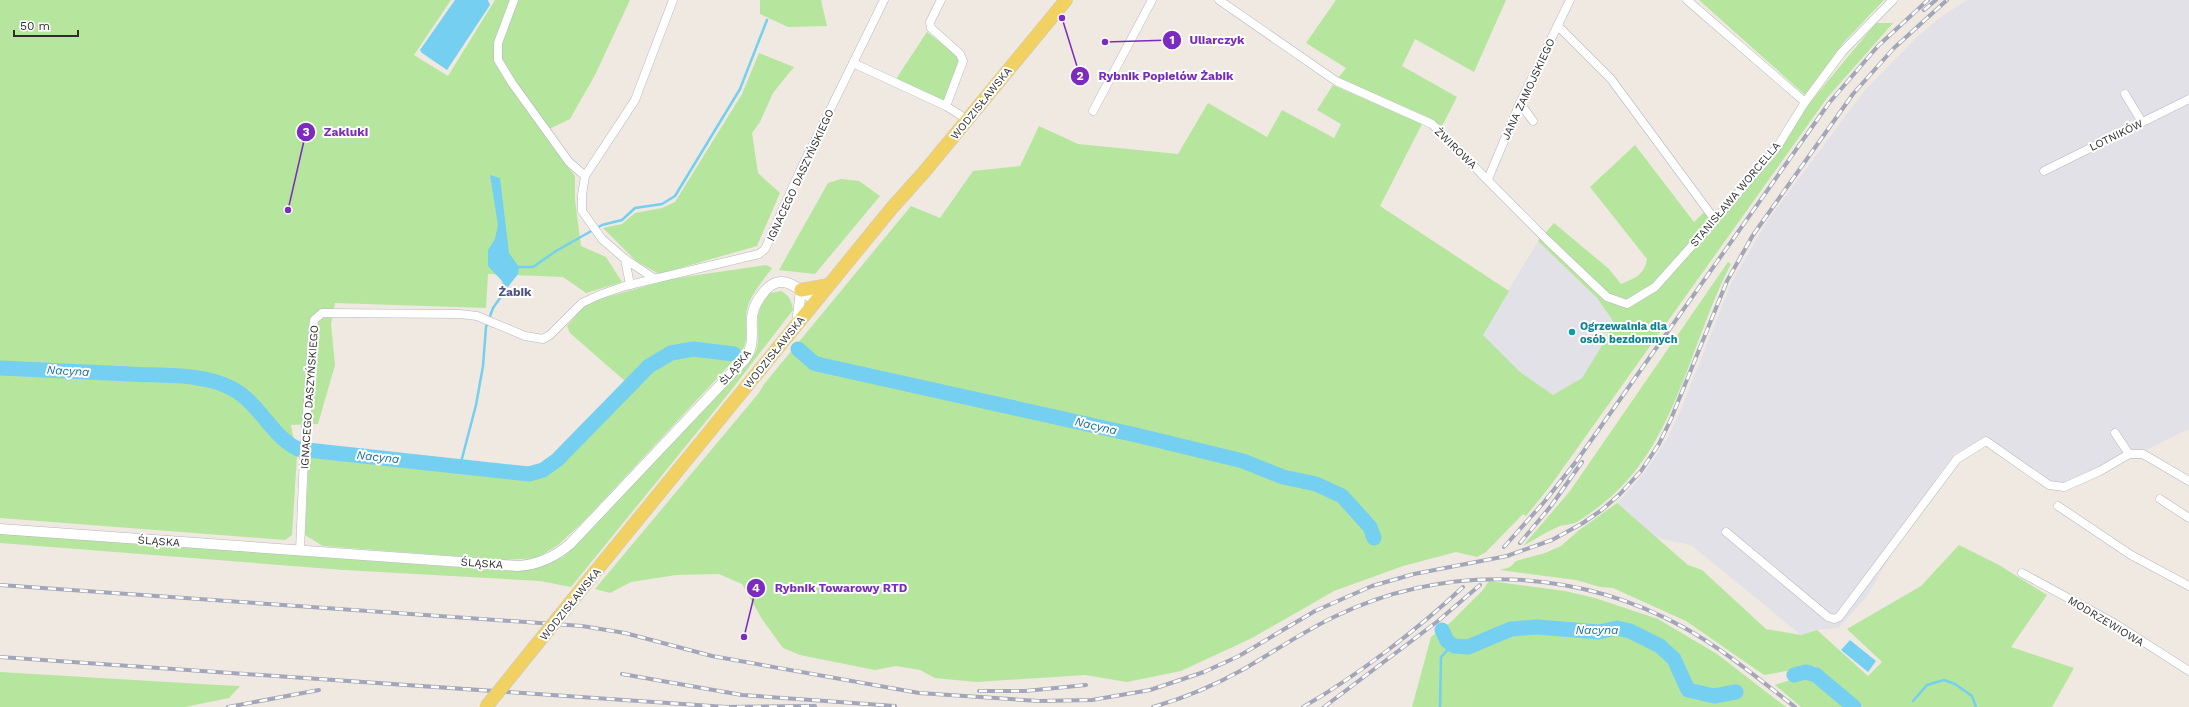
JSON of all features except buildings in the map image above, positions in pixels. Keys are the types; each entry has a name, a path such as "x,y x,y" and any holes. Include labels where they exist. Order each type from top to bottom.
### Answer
{"main road":[{"name":"WODZISŁAWSKA","path":"486,707 797,324 968,120 1066,0"},
{"path":"801,290 829,285"}],"street":[{"path":"514,0 498,43 498,60 512,83 546,128 569,162 584,176"},
{"path":"655,279 625,259 602,239 592,227 582,211 584,176 634,100 673,0"},
{"name":"IGNACEGO DASZYŃSKIEGO","path":"300,551 304,456 314,320 322,312 460,314 476,316 525,336 543,339 550,336 582,303 599,295 630,285 759,254 766,249 799,172 884,0"},
{"path":"941,0 930,22 930,28 960,54 963,61 946,106"},
{"path":"1093,111 1152,0"},
{"name":"ŻWIROWA","path":"1219,0 1336,81 1432,124 1488,179 1546,240 1607,297 1627,304"},
{"name":"JANA ZAMOJSKIEGO","path":"1488,179 1520,103 1570,0"},
{"path":"1687,0 1805,102"},
{"name":"STANISŁAWA WORCELLA","path":"1627,304 1655,287 1715,220 1778,146 1805,102 1842,52 1893,0"},
{"path":"1558,26 1611,79 1715,220"},
{"path":"853,63 946,106 968,120"},
{"path":"2125,94 2142,122"},
{"name":"LOTNIKÓW","path":"2044,171 2189,99"},
{"path":"1520,103 1532,121"},
{"path":"625,259 630,285"},
{"name":"ŚLĄSKA","path":"0,529 517,566 532,564 548,559 570,544 745,359 752,345 754,310 767,288 774,282 782,280 801,290 816,301"},
{"path":"797,324 801,290"},
{"path":"2115,433 2129,454"},
{"path":"1726,532 1828,617 1834,619 1839,616 1957,459 1986,441 2049,485 2064,487 2100,471 2129,454 2143,454 2189,481"},
{"path":"2160,499 2189,518"},
{"path":"2058,506 2131,555 2189,586"},
{"name":"MODRZEWIOWA","path":"2022,573 2114,624 2189,671"}],"shaded area":[{"path":"1967,0 2189,0 2189,429 2148,449 2056,486 1988,440 1978,441 1955,453 1936,478 1867,596 1839,628 1817,630 1801,635 1691,545 1657,538 1617,503 1642,476 1666,441 1682,407 1732,281 1768,220 1864,91 1917,37 1938,19"},
{"path":"1538,241 1597,298 1613,321 1606,339 1582,378 1553,395 1520,372 1482,334"}],"green space":[{"path":"0,0 451,0 414,55 448,76 495,0 630,0 595,75 570,119 551,128 545,136 575,176 575,200 581,246 606,257 622,282 586,293 563,277 488,274 486,308 335,303 331,324 335,365 318,424 291,425 297,455 292,535 285,540 0,518"},
{"path":"760,0 821,0 827,26 788,27 760,14"},
{"path":"1336,0 1506,0 1474,72 1415,39 1402,66 1457,97 1442,126 1430,118 1338,78 1346,68 1306,43"},
{"path":"1699,0 1884,0 1844,42 1805,95"},
{"path":"1876,23 1893,23 1827,98 1551,485 1526,516 1523,514 1486,552 1477,557 1456,552 1403,566 1334,591 1252,638 1181,671 1127,682 1085,675 976,682 935,678 920,670 896,666 875,670 800,655 783,648 762,619 742,584 719,574 676,575 631,582 610,593 595,589 758,394 765,383 911,206 940,218 973,171 1020,166 1039,126 1078,144 1178,154 1208,103 1267,137 1282,110 1334,138 1341,124 1317,110 1333,85 1422,124 1380,206 1509,291 1483,335 1520,372 1553,395 1582,378 1606,339 1613,321 1597,298 1538,241 1554,223 1609,269 1621,284 1635,278 1644,269 1647,259 1590,187 1635,145 1694,222 1705,211 1719,221 1778,153 1793,127 1812,100"},
{"path":"927,32 959,57 961,63 946,102 896,79"},
{"path":"759,53 794,67 773,93 760,122 752,133 758,173 780,193 757,246 659,274 636,261 603,228 622,224 635,213 662,208 675,202 742,94"},
{"path":"841,179 859,181 880,196 815,274 779,270 828,183"},
{"path":"1728,262 1731,264 1716,296 1677,397 1661,430 1643,460 1621,488 1582,519 1575,523 1560,526 1523,546 1570,491"},
{"path":"766,265 772,268 755,291 749,304 746,317 746,338 742,351 698,346 675,347 651,358 626,382 570,333 567,326 585,305 607,297 671,279"},
{"path":"781,291 790,299 793,310 729,393 571,587 540,581 344,570 0,543 0,533 484,569 525,567 553,561 563,557 756,352 758,343 758,316 760,309 770,293"},
{"path":"695,351 695,353 736,358 584,521 558,545 537,558 504,560 323,546 305,535 309,454 361,458 360,453 531,471 546,464 640,370 654,360"},
{"path":"1617,503 1688,565 1702,570 1766,629 1801,635 1817,630 1868,676 1882,662 1847,629 1921,586 1959,545 1999,565 2047,595 2011,647 2074,668 2052,707 1863,707 1815,666 1764,675 1686,621 1613,588 1600,587 1576,580 1500,570 1510,567 1516,561 1545,553 1561,546 1578,531"},
{"path":"1489,581 1565,591 1595,598 1658,619 1717,654 1786,707 1412,707 1431,637 1451,622 1482,591"},
{"path":"0,672 240,686 229,698 185,707 0,707"},
{"path":"1805,675 1816,679 1849,707 1801,707 1775,685"}],"water":[{"path":"455,0 488,0 490,5 447,70 422,53 420,50"},
{"path":"490,175 500,178 509,253 519,267 518,274 505,291 502,281 488,266 488,250 495,239 498,225"},
{"path":"1850,640 1876,661 1868,672 1841,650"}],"waterway":[{"path":"519,267 533,267 556,251 602,225 622,220 635,208 662,204 675,196 740,89 767,20"},
{"path":"460,466 476,405 483,366 486,327 493,308 505,291"},
{"name":"Nacyna","path":"0,368 169,375 208,380 220,383 241,394 280,436 298,449 529,474 543,470 557,460 649,366 671,353 693,349 734,354"},
{"name":"Nacyna","path":"798,349 814,363 821,365 1136,435 1243,461 1283,477 1316,484 1342,496 1370,527 1374,538"},
{"name":"Nacyna","path":"1442,630 1447,641 1454,646 1468,647 1511,629 1537,627 1599,632 1617,628 1630,631 1660,646 1674,659 1688,690 1714,696 1736,692"},
{"path":"1440,707 1441,657 1452,645"},
{"name":"Nacyna","path":"1794,675 1806,672 1816,675 1854,707"},
{"path":"1913,701 1927,685 1944,680 1955,684 1972,696 1976,707"}],"railway":[{"path":"1504,547 1545,501 1578,459 1829,103 1878,46 1928,0"},
{"path":"1924,10 1936,0"},
{"path":"0,585 582,626 625,633 712,656 919,693 1039,701 1092,700 1150,690 1204,672 1239,656 1315,611 1372,586 1414,574 1507,556 1552,540 1583,523 1603,509 1620,494 1641,471 1659,444 1671,419 1727,281 1753,235 1853,94 1894,48 1947,0"},
{"path":"1520,543 1551,506 1582,462"},
{"path":"1153,707 1200,691 1244,669 1324,622 1378,599 1422,587 1466,581 1511,580 1555,584 1599,593 1642,607 1683,627 1712,645 1795,707"},
{"path":"1324,707 1438,621 1480,585"},
{"path":"1303,707 1386,652 1426,620 1463,587"},
{"path":"0,657 726,707"},
{"path":"622,674 742,695 895,706"},
{"path":"979,691 1025,691 1086,685"},
{"path":"228,707 319,690"},
{"path":"721,707 815,706"}],"place":[{"name":"Rybnik Popielów Żabik","path":"1062,18"},
{"name":"Uliarczyk","path":"1105,42"},
{"name":"Zakluki","path":"288,210"},
{"name":"Ogrzewalnia dla osób bezdomnych","path":"1572,332"},
{"name":"Rybnik Towarowy RTD","path":"744,637"}],"district":[{"name":"Żabik","path":"515,292"}]}
